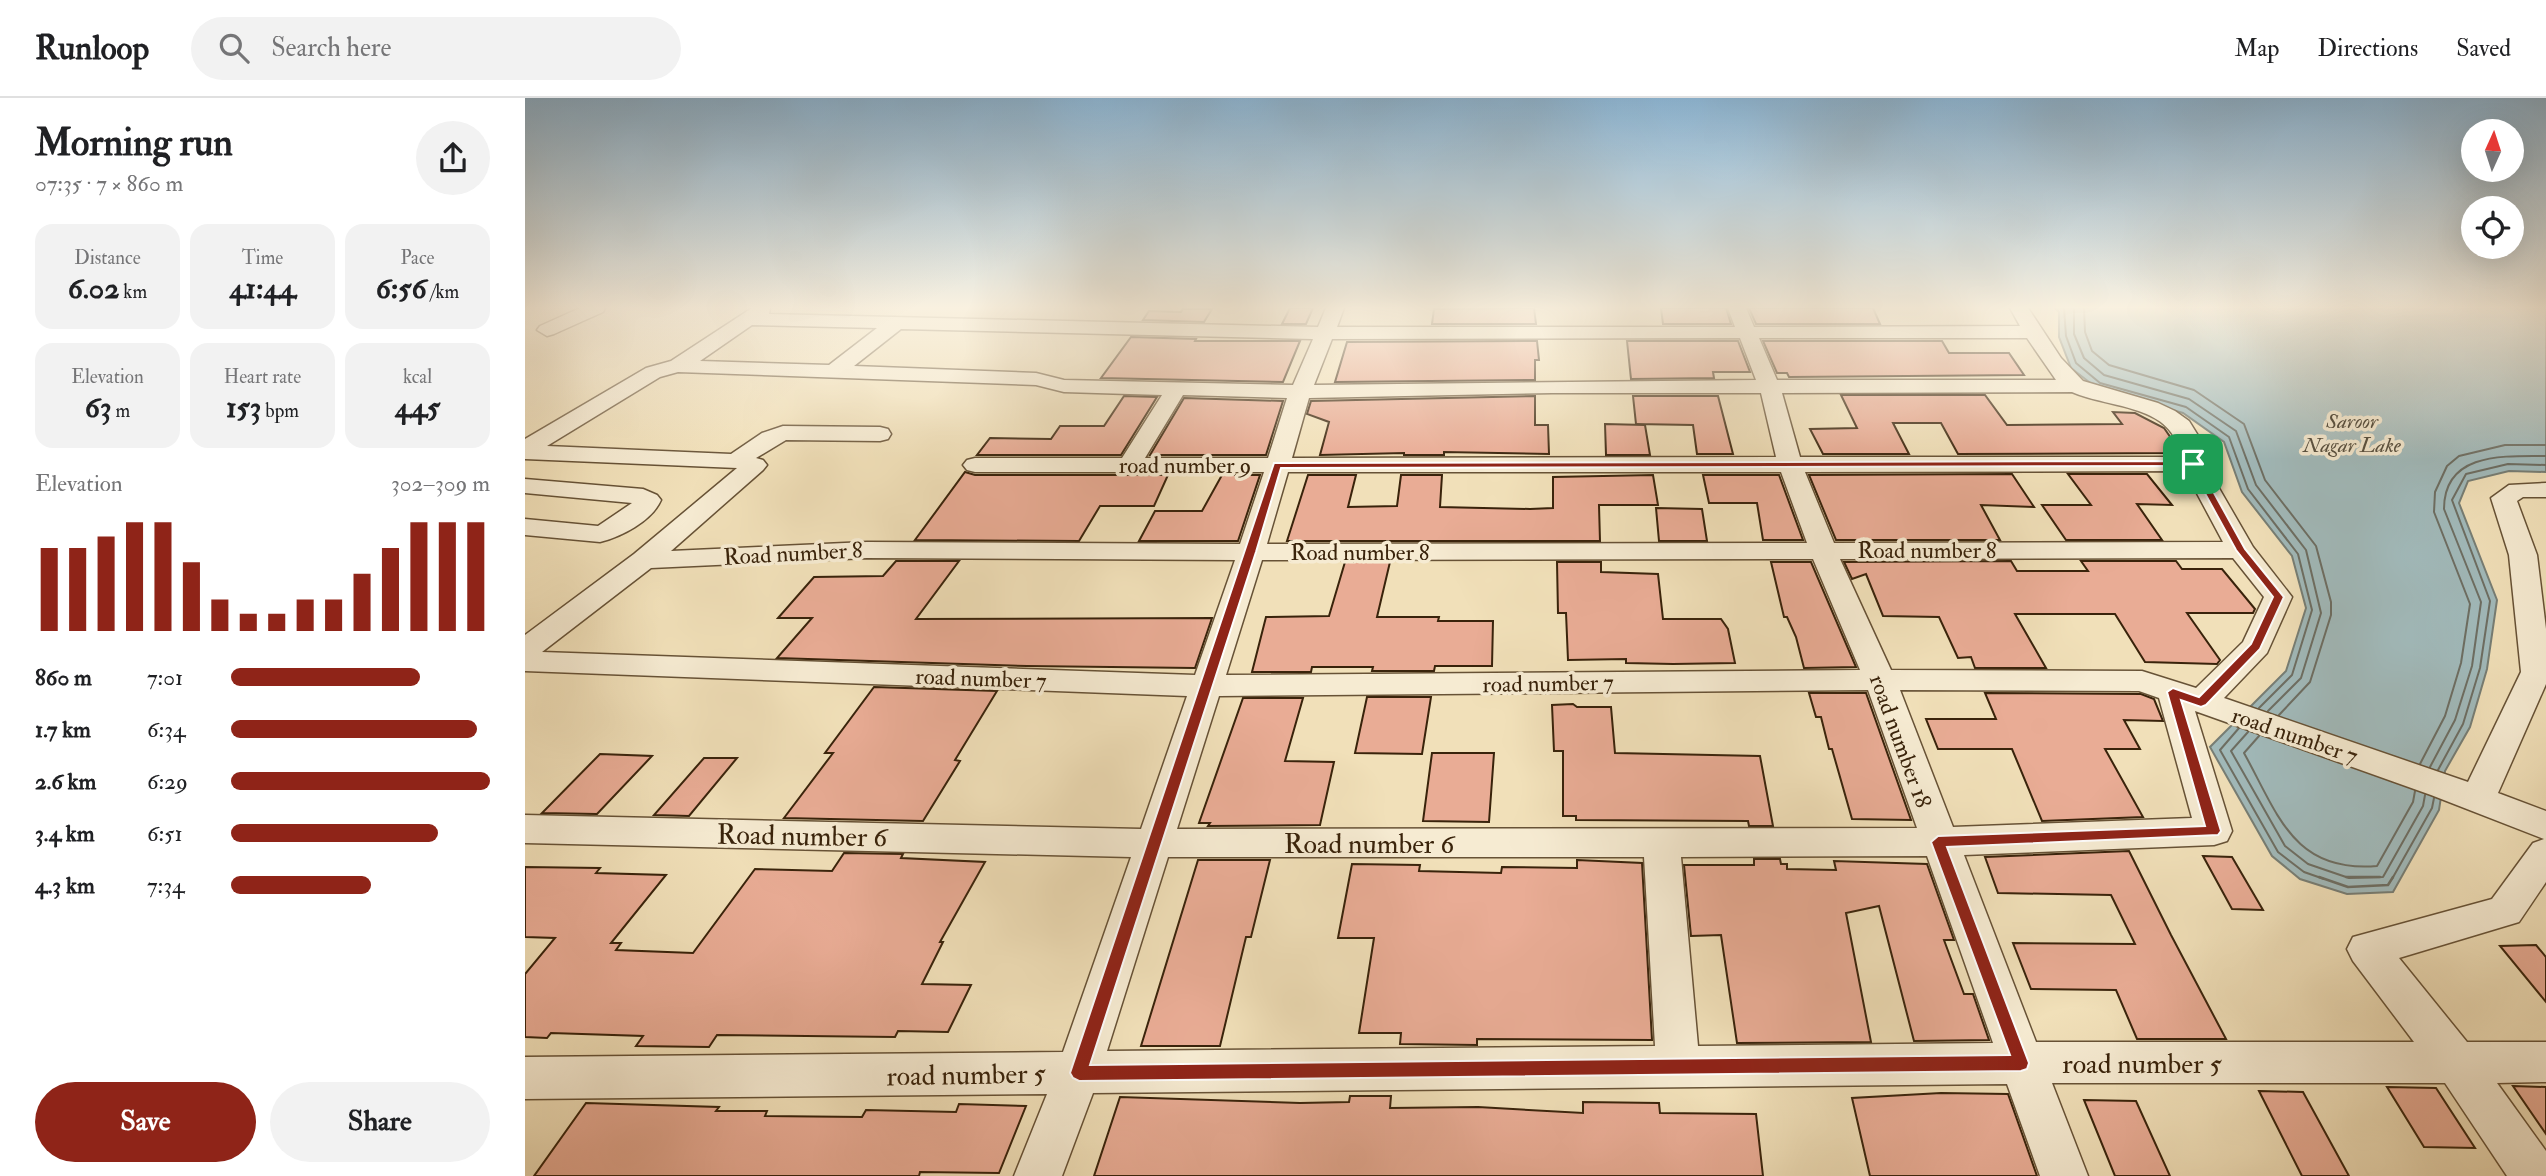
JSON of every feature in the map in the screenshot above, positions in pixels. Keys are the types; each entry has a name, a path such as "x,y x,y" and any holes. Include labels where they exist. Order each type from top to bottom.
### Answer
{"street":[{"path":"553,453 698,358"},
{"path":"835,371 852,358"},
{"path":"1038,1176 1079,1073 1301,392 1315,358"},
{"name":"road number 18","path":"1757,358 1770,388 1790,464 1823,550 1880,680 2064,1176"},
{"path":"2052,358 2073,386"},
{"path":"525,451 653,372 687,367 1036,379 1064,386 1301,392 1552,387 2073,386 2170,415 2183,430 2194,450 2193,464 2241,550 2278,597 2256,646 2187,697"},
{"path":"1129,465 1177,388"},
{"path":"736,461 770,438 783,433 880,434"},
{"path":"525,451 736,461 755,465 644,560 525,650"},
{"name":"road number 9","path":"975,465 2193,464"},
{"path":"525,486 643,497 648,500 646,505 612,530 600,534 525,527"},
{"path":"2477,801 2541,672 2534,555 2504,498 2518,490 2546,490"},
{"name":"Road number 8","path":"644,560 867,550 2241,550"},
{"name":"road number 7","path":"525,661 1206,686 1880,680 2142,681 2443,786 2546,826"},
{"name":"Road number 6","path":"525,829 1154,843 1938,842 2214,831 2187,697"},
{"path":"1661,842 1678,1067"},
{"path":"2535,1176 2457,1063 2368,949 2441,931 2505,911 2546,853"},
{"name":"road number 5","path":"525,1078 2021,1063 2546,1062"}],"water":[{"name":"Saroor Nagar Lake","path":"2067,358 2546,358 2546,472 2509,471 2468,481 2459,503 2497,600 2487,669 2470,727 2445,771 2439,810 2393,892 2347,894 2300,879 2272,856 2210,747 2286,671 2306,608 2292,556 2242,492 2224,442 2183,413 2098,389 2071,368"}],"building":[{"path":"1115,358 1293,358 1283,382 1101,378"},
{"path":"1342,358 1539,358 1535,360 1535,380 1335,382"},
{"path":"1629,358 1745,358 1750,372 1713,372 1714,378 1631,379"},
{"path":"1771,358 2013,358 2024,375 1789,377 1787,373 1777,373"},
{"path":"1841,395 1985,395 2007,425 2122,424 2113,412 2135,413 2164,428 2173,441 2176,453 1958,454 1941,423 1893,423 1909,454 1823,454 1810,429 1857,428"},
{"path":"1124,396 1157,397 1121,455 977,455 990,438 1051,439 1060,426 1104,426"},
{"path":"1535,396 1535,425 1548,425 1549,454 1444,452 1444,455 1320,455 1329,422 1307,414 1311,401"},
{"path":"1633,396 1718,396 1733,454 1697,454 1693,425 1636,424"},
{"path":"1184,398 1283,401 1266,455 1150,455"},
{"path":"1605,424 1645,425 1650,455 1606,455"},
{"path":"965,472 975,475 1168,475 1154,506 1100,506 1079,541 915,540"},
{"path":"2012,474 2034,507 1981,505 2000,540 1836,540 1809,475"},
{"path":"2068,474 2147,474 2172,505 2137,504 2162,540 2066,540 2042,505 2091,505"},
{"path":"1222,475 1260,475 1238,541 1139,541 1155,511 1202,511"},
{"path":"1308,475 1356,475 1348,507 1397,506 1401,475 1442,475 1440,507 1530,509 1553,508 1553,477 1653,475 1658,505 1599,505 1600,541 1287,541"},
{"path":"1703,475 1779,475 1803,540 1763,540 1757,503 1709,503"},
{"path":"1656,508 1702,509 1707,541 1659,541"},
{"path":"896,561 959,561 916,619 1212,618 1195,668 777,658 812,618 778,618 814,577 883,576"},
{"path":"2011,561 2017,571 2088,571 2081,561 2176,561 2182,569 2222,569 2255,609 2253,613 2187,613 2220,660 2217,664 2145,662 2115,614 2015,614 2046,668 1975,668 1971,657 1958,658 1939,617 1883,616 1866,574 1852,579 1844,562"},
{"path":"1345,562 1390,562 1377,617 1439,617 1438,621 1493,621 1492,666 1435,666 1434,671 1312,667 1311,672 1252,672 1266,617 1329,616"},
{"path":"1557,562 1601,562 1601,572 1658,574 1663,619 1721,619 1728,629 1735,663 1673,664 1626,663 1626,659 1568,660 1566,613 1558,613"},
{"path":"1771,562 1811,562 1856,667 1804,668 1796,637 1787,617 1784,617"},
{"path":"874,687 997,691 955,760 960,761 923,821 784,818 833,753 825,753"},
{"path":"1809,693 1866,693 1911,820 1852,819 1832,749 1829,749 1821,717 1816,717"},
{"path":"1985,693 2141,694 2154,699 2163,721 2124,720 2140,749 2105,749 2143,817 2042,821 2012,749 1938,749 1926,719 1996,719"},
{"path":"1367,697 1431,697 1422,754 1355,753"},
{"path":"1243,698 1303,698 1285,761 1334,762 1320,825 1208,826 1210,823 1199,823"},
{"path":"1573,704 1577,707 1611,707 1615,753 1760,756 1773,826 1749,826 1748,821 1576,820 1576,816 1563,816 1563,751 1554,751 1552,705"},
{"path":"1432,753 1494,753 1489,822 1423,821"},
{"path":"600,754 652,756 597,814 542,813"},
{"path":"704,758 737,758 689,816 654,815"},
{"path":"2129,851 2226,1039 2137,1039 2116,990 2031,989 2013,943 2135,944 2111,895 1998,893 1985,857"},
{"path":"844,853 903,854 901,858 985,862 940,942 943,942 922,984 971,985 948,1032 898,1031 895,1037 717,1035 709,1047 636,1046 643,1036 551,1033 547,1038 525,1037 525,974 555,938 525,937 525,867 600,868 596,873 666,875 611,943 621,943 616,950 693,953 755,869 832,871"},
{"path":"2203,856 2232,857 2263,910 2232,909"},
{"path":"1754,859 1780,859 1781,864 1787,864 1787,869 1836,870 1834,861 1927,864 1954,940 1944,940 1964,994 1973,994 1989,1040 1914,1041 1879,906 1846,913 1871,1042 1737,1043 1721,935 1691,936 1684,865 1754,865"},
{"path":"1198,860 1270,860 1251,937 1246,937 1220,1046 1141,1046"},
{"path":"1577,860 1642,863 1652,1040 1477,1039 1477,1045 1400,1044 1401,1033 1359,1033 1374,938 1338,938 1352,864 1420,865 1419,871 1501,873 1502,867 1577,868"},
{"path":"2536,945 2546,957 2546,1002 2500,946"},
{"path":"2513,1086 2546,1087 2546,1134"},
{"path":"2387,1087 2436,1088 2475,1148 2424,1147"},
{"path":"2259,1091 2303,1092 2349,1176 2302,1176"},
{"path":"1941,1093 2008,1094 2037,1176 1870,1176 1852,1098"},
{"path":"1350,1096 1391,1096 1390,1108 1478,1107 1583,1113 1583,1102 1659,1103 1660,1113 1756,1114 1763,1176 1094,1176 1120,1097 1300,1103 1349,1102"},
{"path":"2084,1100 2136,1101 2170,1176 2115,1176"},
{"path":"586,1103 719,1107 716,1111 767,1111 765,1116 862,1117 866,1110 956,1112 959,1104 1026,1106 999,1173 920,1172 919,1176 534,1176"}],"route":[{"path":"2193,464 2241,550 2278,597 2256,646 2228,678 2201,702 2173,692 2214,831 1938,842 2021,1063 1079,1073 1251,552 1277,465 2193,464"}]}
